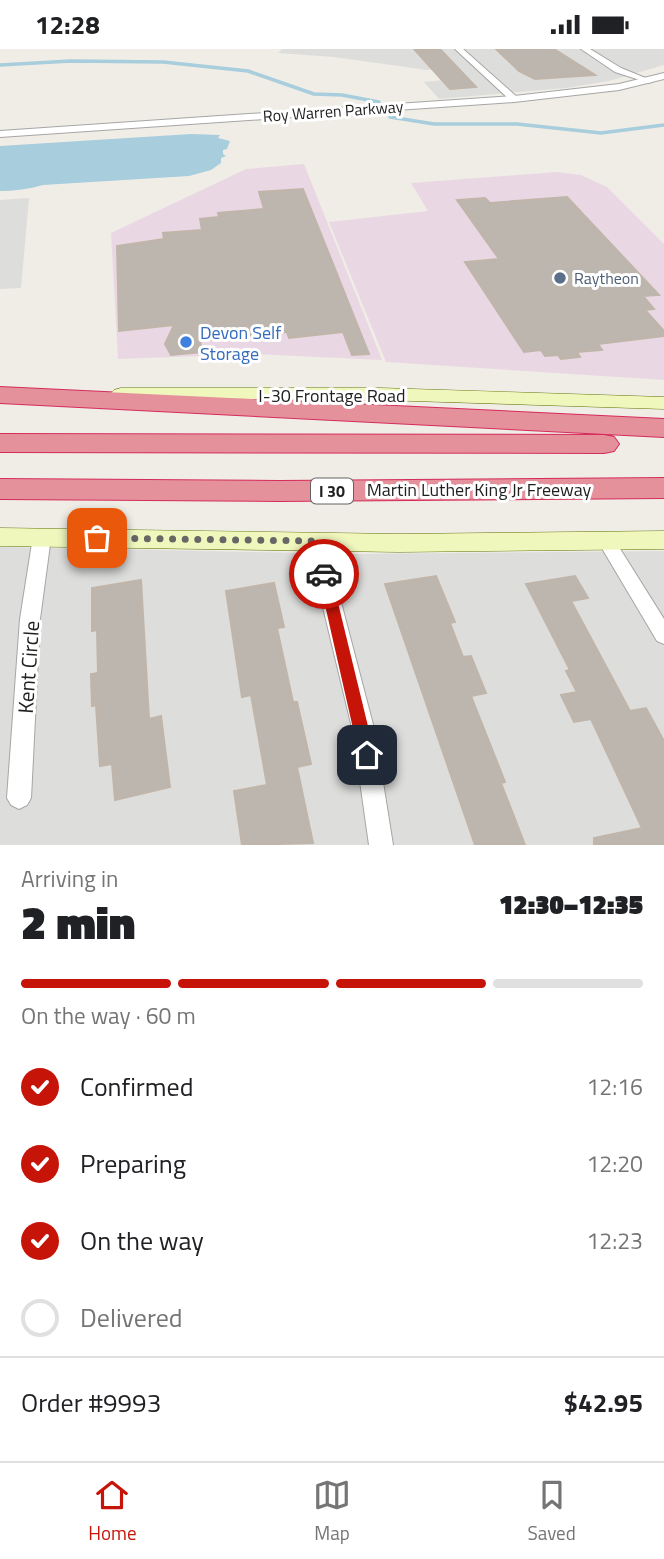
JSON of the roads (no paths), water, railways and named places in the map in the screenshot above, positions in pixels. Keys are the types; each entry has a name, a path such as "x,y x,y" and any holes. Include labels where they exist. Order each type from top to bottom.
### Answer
{"highway":[{"path":"0,395 664,428"},
{"path":"0,443 664,444"},
{"name":"Martin Luther King Jr Freeway","path":"0,489 293,491 664,488"}],"main road":[{"name":"I-30 Frontage Road","path":"0,395 380,394 664,403"},
{"path":"0,537 316,541 664,540"}],"street":[{"path":"459,49 514,99"},
{"path":"585,49 618,70 649,81"},
{"name":"Roy Warren Parkway","path":"0,134 514,99 589,92 664,76"},
{"name":"Kent Circle","path":"19,798 30,619 43,537"},
{"path":"606,540 664,636"},
{"path":"316,541 364,732 381,845"}],"water":[{"path":"191,134 220,135 218,138 230,141 227,149 223,150 226,156 221,158 221,163 211,170 189,176 43,185 0,191 0,146"}],"waterway":[{"path":"0,65 71,61 163,62 248,71 314,94 342,95 379,102"},
{"path":"390,117 434,124 517,124 601,133 664,125"}],"place":[{"name":"Raytheon","path":"560,278"},
{"name":"Devon Self Storage","path":"186,342"}]}
